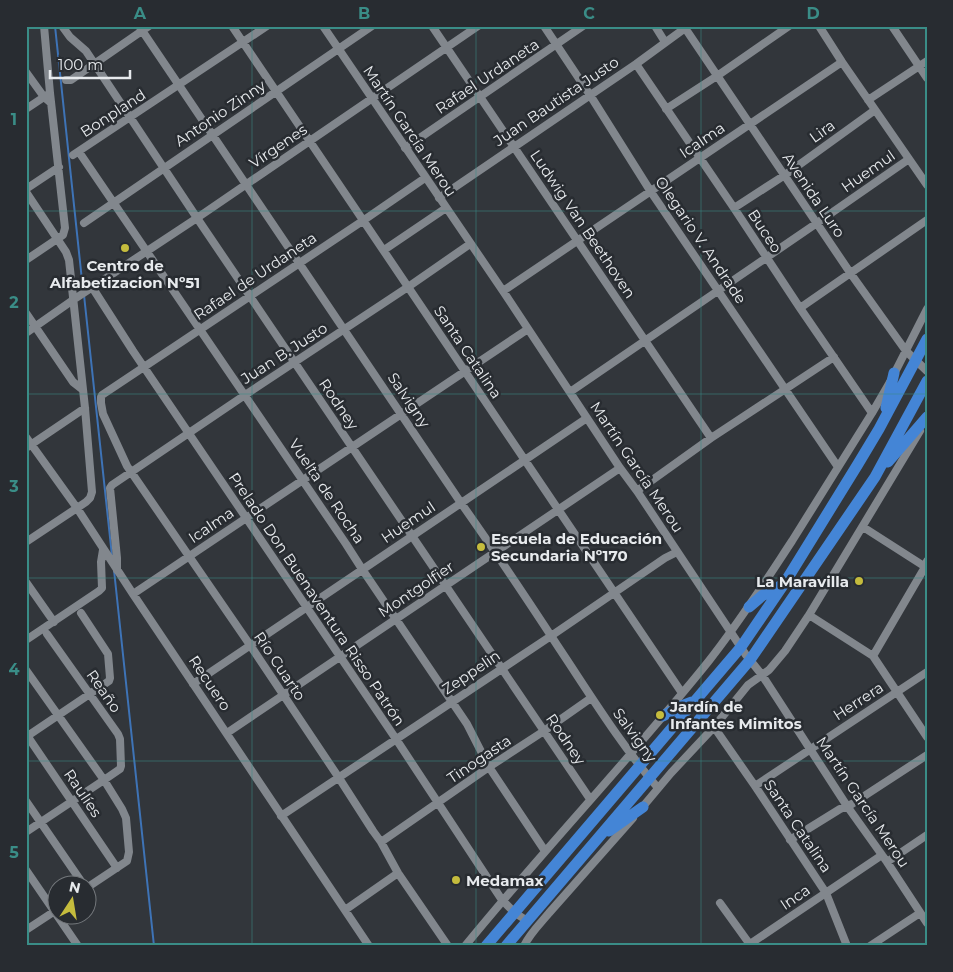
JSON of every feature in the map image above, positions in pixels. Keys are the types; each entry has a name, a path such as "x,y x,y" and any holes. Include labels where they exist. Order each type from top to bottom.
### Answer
{"highway":[{"path":"486,946 741,647 784,584 858,464 927,339"},
{"path":"882,423 894,373"},
{"path":"506,946 526,920 750,660 876,476 927,381"},
{"path":"876,476 927,418"},
{"path":"749,607 758,599 784,584"},
{"path":"663,716 679,707 694,702"},
{"path":"594,842 643,807"}],"street":[{"path":"44,26 47,95"},
{"name":"Rodney","path":"62,26 70,37 86,51 163,168 590,799"},
{"name":"Santa Catalina","path":"232,26 682,693"},
{"name":"Bonpland","path":"76,154 267,26"},
{"name":"Martín García Merou","path":"323,26 741,647 762,675 847,806 927,923"},
{"name":"Antonio Zinny","path":"84,222 372,26"},
{"name":"Ludwig Van Beethoven","path":"432,26 711,438"},
{"name":"Vírgenes","path":"73,300 147,252 478,26"},
{"name":"Olegario V. Andrade","path":"544,26 651,192 838,468"},
{"name":"Rafael Urdaneta","path":"405,148 584,26"},
{"path":"655,26 665,42"},
{"path":"666,109 789,26"},
{"path":"819,26 927,185"},
{"path":"892,26 927,78"},
{"name":"Juan Bautista Justo","path":"439,198 636,64 686,27"},
{"name":"Avenida Luro","path":"686,27 717,76 818,223 850,274 906,351 927,371"},
{"path":"66,80 71,80 144,28"},
{"name":"Salvigny","path":"144,28 179,86 495,552 591,698 639,765 658,788"},
{"path":"868,100 927,61"},
{"name":"Icalma","path":"503,291 842,62"},
{"name":"Buceo","path":"636,64 872,413"},
{"path":"26,72 47,95 51,103 65,228 63,235 26,260"},
{"path":"26,109 47,95"},
{"name":"Lira","path":"734,208 785,175 875,110"},
{"name":"Vuelta de Rocha","path":"76,154 114,202 346,544 467,724 489,767 545,851"},
{"name":"Huemul","path":"570,392 909,159"},
{"path":"26,542 77,508 90,498 92,492 69,260 66,252 26,190 59,167"},
{"name":"Rafael de Urdaneta","path":"101,397 425,178"},
{"path":"384,250 446,208"},
{"path":"800,308 927,220"},
{"name":"Juan B. Justo","path":"117,570 110,488 112,484 470,244"},
{"name":"Prelado Don Buenaventura Risso Patrón","path":"92,288 144,368 396,739 502,900 526,920"},
{"path":"26,333 73,300"},
{"path":"465,946 502,900 631,754 731,632 749,607 872,413 927,309"},
{"path":"26,313 73,382 82,389"},
{"name":"Icalma","path":"133,594 528,329"},
{"path":"637,490 711,438 834,357"},
{"name":"Río Cuarto","path":"101,397 100,403 103,414 127,466 339,778 381,842 398,873 448,946"},
{"path":"29,446 85,408"},
{"name":"Huemul","path":"193,684 588,418"},
{"path":"524,946 537,925 714,727 748,685 769,670 780,657 809,615 927,418"},
{"name":"Recuero","path":"26,437 29,446 77,508 103,550 369,946"},
{"name":"Montgolfier","path":"227,733 620,468"},
{"path":"863,526 926,566 872,656"},
{"path":"26,640 102,588 101,562 103,550"},
{"name":"Zeppelin","path":"281,816 665,558 677,552"},
{"path":"26,582 54,622"},
{"path":"27,736 109,681 108,654 82,613"},
{"path":"809,615 872,656 927,737"},
{"name":"Reaño","path":"47,634 120,739 120,769 104,780"},
{"path":"26,670 104,780 122,808 126,818 129,852 127,861 98,880"},
{"name":"Herrera","path":"755,786 927,672"},
{"name":"Tinogasta","path":"381,842 591,698"},
{"name":"Santa Catalina","path":"714,727 826,893 847,946"},
{"name":"Raulíes","path":"27,736 117,868"},
{"path":"790,840 852,804 927,755"},
{"path":"26,832 104,780"},
{"path":"26,801 76,874"},
{"name":"Inca","path":"749,945 826,893 927,836"},
{"path":"26,870 48,899"},
{"path":"345,910 398,873"},
{"path":"720,903 749,945"},
{"path":"870,946 920,913"},
{"path":"26,930 48,915"},
{"path":"65,924 78,946"}],"waterway":[{"path":"55,26 83,290"},
{"path":"84,295 112,556"},
{"path":"114,570 154,946"}],"place":[{"name":"Centro de Alfabetizacion Nº51","path":"125,248"},
{"name":"Escuela de Educación Secundaria Nº170","path":"481,547"},
{"name":"La Maravilla","path":"859,581"},
{"name":"Jardín de Infantes Mimitos","path":"660,715"},
{"name":"Medamax","path":"456,880"}]}
